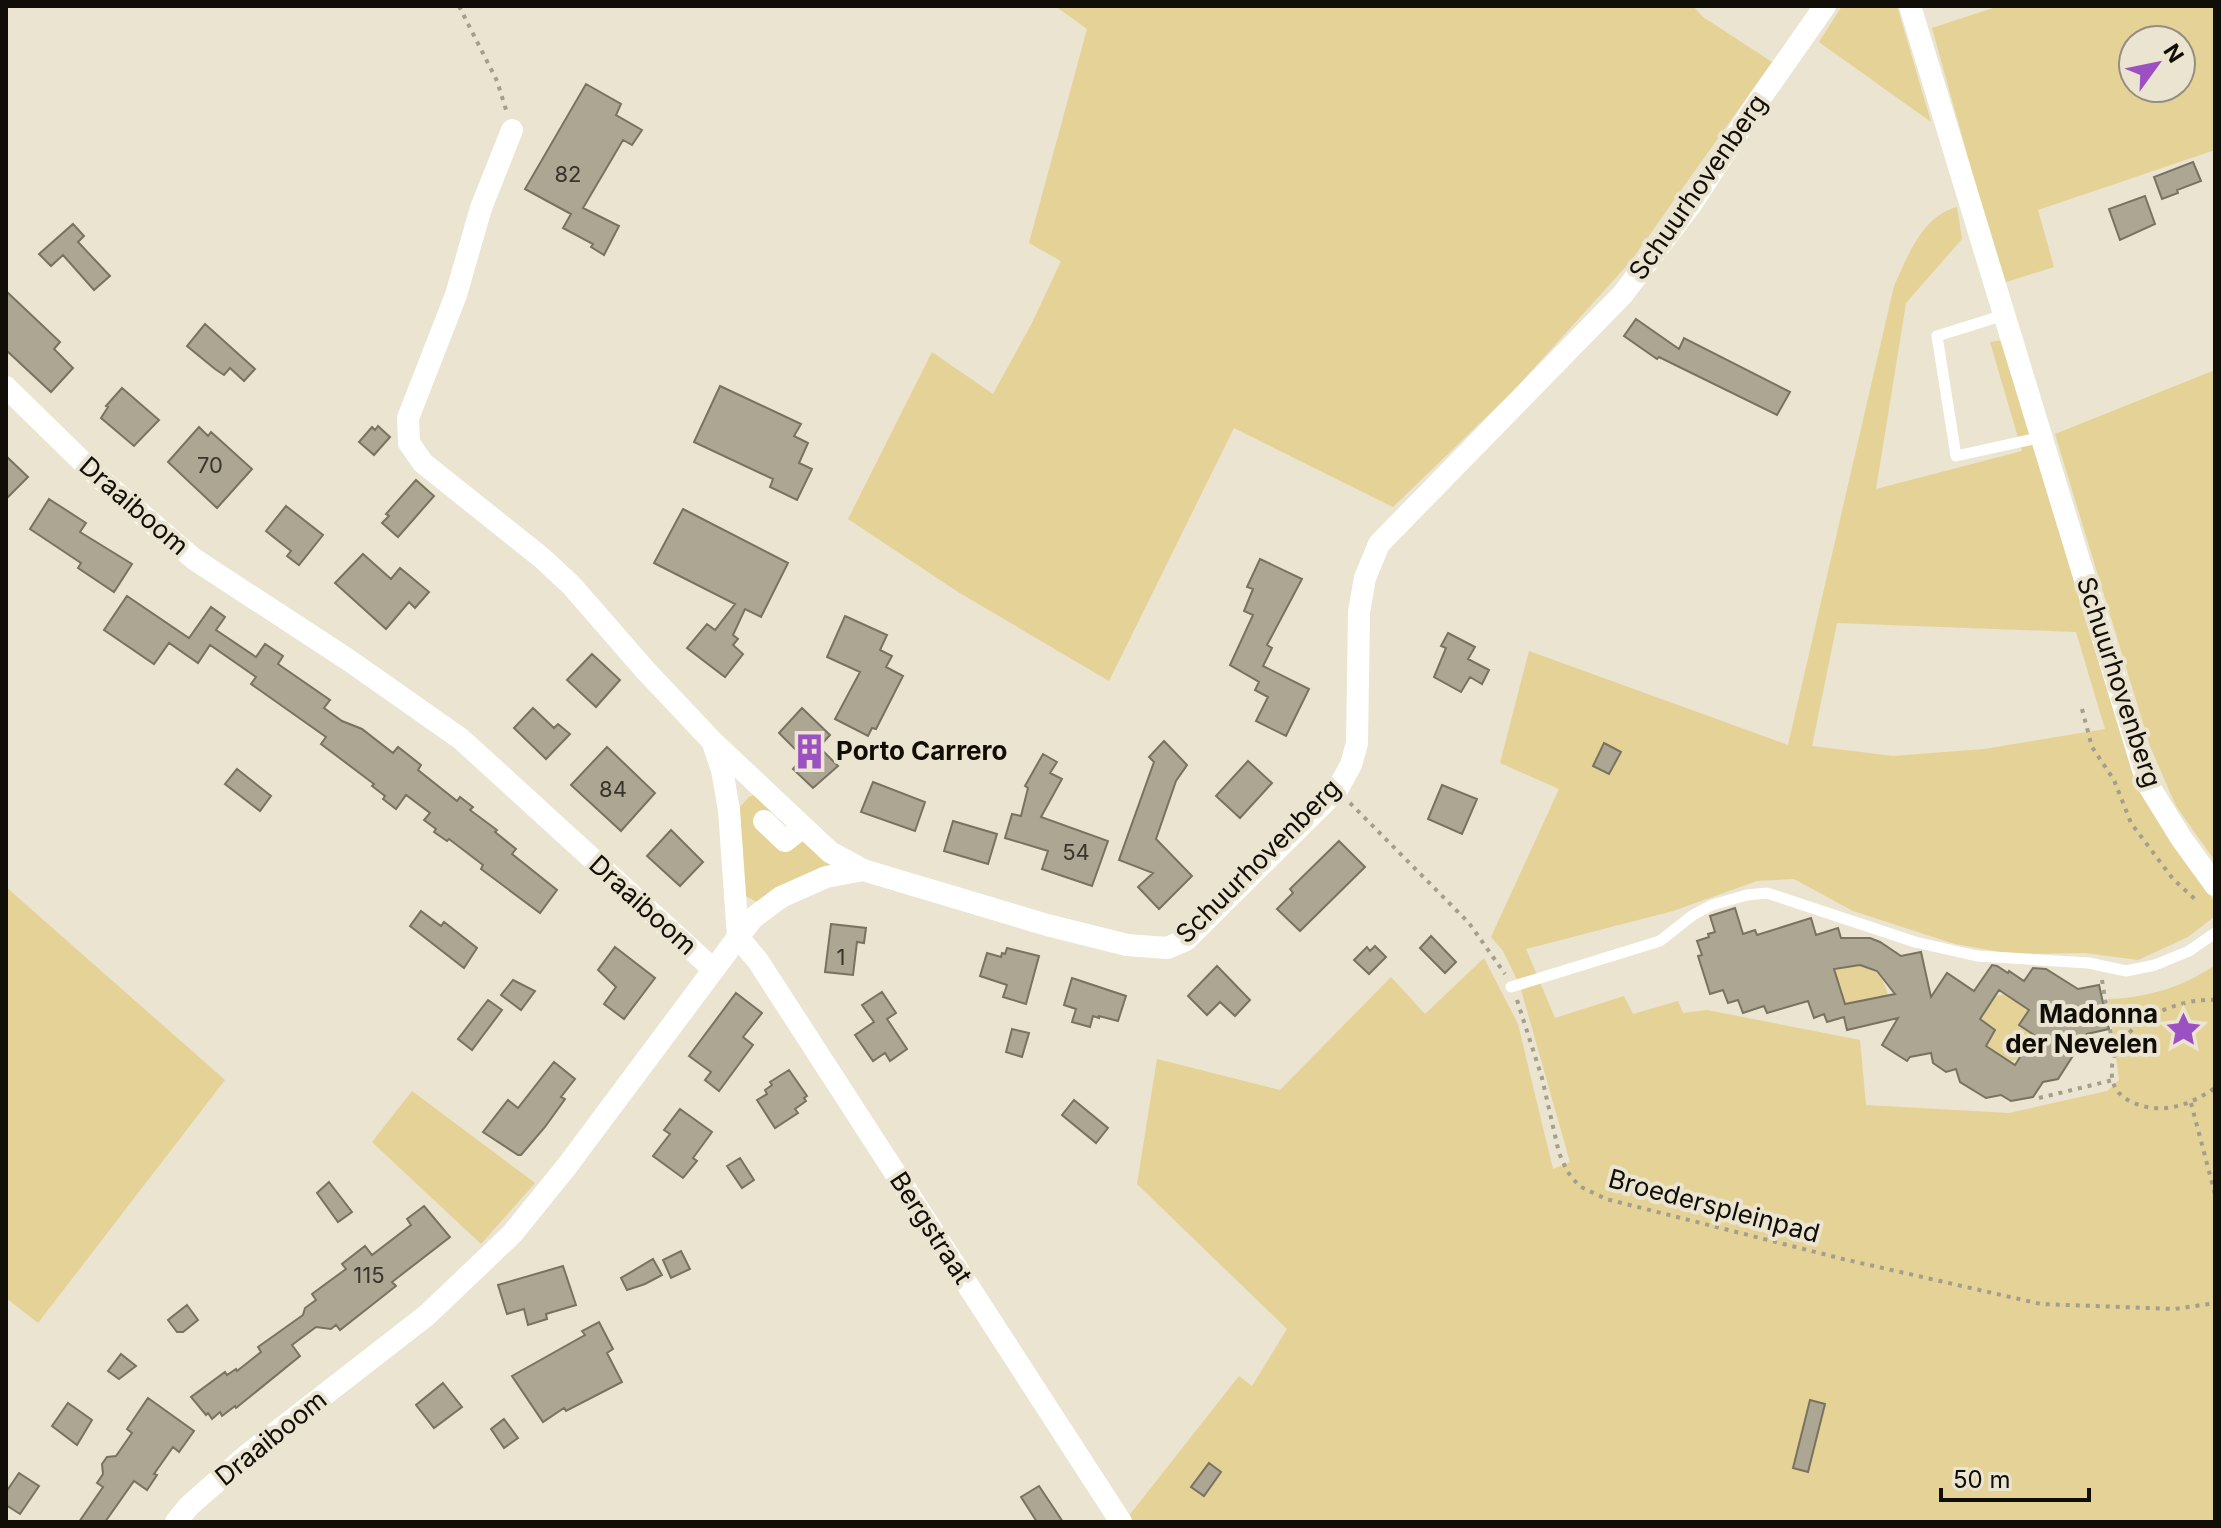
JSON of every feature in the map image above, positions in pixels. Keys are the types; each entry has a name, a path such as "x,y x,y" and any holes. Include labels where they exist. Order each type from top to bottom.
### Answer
{"street":[{"name":"Schuurhovenberg","path":"713,969 753,918 781,897 826,877 863,870 1047,925 1127,945 1167,948 1186,940 1337,790 1351,765 1357,743 1359,612 1365,578 1379,544 1623,294 1692,203 1825,6"},
{"name":"Schuurhovenberg","path":"1910,6 2147,783 2210,892"},
{"name":"Draaiboom","path":"512,130 481,208 456,295 408,418 409,443 423,463 542,558 572,586 713,742 803,827 830,852 863,870"},
{"name":"Draaiboom","path":"6,387 97,476 194,559 350,661 461,739 713,969 567,1166 512,1234 427,1315 247,1455 189,1506 176,1522"},
{"name":"Draaiboom","path":"713,742 729,810 738,937"},
{"path":"764,821 785,841 803,827"},
{"name":"Bergstraat","path":"738,937 758,961 1121,1522"}],"lane":[{"path":"2004,315 1937,336 1956,456 2042,437"},
{"path":"1511,987 1660,941 1693,915 1712,905 1767,893 1915,942 1977,956 2126,971 2155,965 2189,951 2215,933"}],"path":[{"path":"459,6 497,81 512,130"},
{"path":"2082,709 2092,747 2114,780 2131,823 2173,879 2196,900 2210,892"},
{"name":"Broederspleinpad","path":"1337,790 1469,923 1504,971 1526,1025 1559,1153 1567,1171 1579,1186 1606,1199 1843,1259 2041,1304 2175,1309 2215,1303"},
{"path":"2099,966 2117,1093 2145,1108 2165,1109 2191,1103 2215,1088"},
{"path":"2114,1056 2119,1045 2137,1026 2156,1013 2181,1002 2215,1000"},
{"path":"2039,1098 2113,1080"},
{"path":"2191,1103 2215,1194"}],"shaded area":[{"path":"1055,6 1693,6 1703,17 1772,62 1631,261 1514,390 1393,507 1234,428 1109,681 958,592 848,519 932,352 993,394 1032,323 1061,261 1029,243 1087,29"},
{"path":"1842,6 1897,6 1931,122 1819,42"},
{"path":"1999,6 2215,6 2215,150 2038,210 2054,267 2003,283 1932,28"},
{"path":"1957,207 1962,239 1906,303 1876,489 2022,451 1990,342 2004,340 2137,779 2215,903 2215,916 2188,937 2138,960 2085,953 2012,954 1955,944 1853,911 1794,879 1757,881 1673,911 1526,949 1555,1018 1624,996 1633,1014 1678,1001 1683,1013 1707,1010 1860,1040 1866,1105 2009,1113 2107,1091 2119,1080 2108,999 2164,990 2215,965 2215,1522 1124,1522 1239,1376 1252,1386 1287,1329 1137,1184 1157,1059 1280,1090 1391,977 1425,1014 1484,958 1518,1024 1553,1169 1570,1162 1520,986 1503,951 1491,937 1559,789 1500,763 1529,651 1788,745 1894,286 1925,228 1945,212","holes":["1837,623 2076,632 2105,729 1984,749 1893,756 1812,746"]},
{"path":"2215,370 2215,861 2176,806 2150,746 2055,434"},
{"path":"754,795 847,866 760,901 744,895 739,808"},
{"path":"6,887 225,1080 38,1323 6,1298"},
{"path":"1860,965 1879,975 1888,995 1845,1004 1837,979 1821,969"},
{"path":"2005,994 2029,1010 2019,1025 2034,1035 2019,1059 2009,1062 1986,1046 1995,1030 1980,1019 1996,996"},
{"path":"412,1091 535,1183 481,1244 372,1142"}],"building":[{"path":"586,84 621,104 616,115 642,130 632,145 623,140 583,208 619,226 604,255 591,247 593,244 563,228 571,214 525,189"},
{"path":"2193,162 2201,181 2162,199 2154,177"},
{"path":"2145,196 2155,224 2120,240 2109,209"},
{"path":"73,224 84,236 78,242 110,276 94,290 63,255 51,266 39,254"},
{"path":"6,291 60,342 54,349 73,368 51,392 6,350"},
{"path":"1636,319 1679,349 1684,338 1790,392 1777,415 1659,357 1657,359 1624,336"},
{"path":"205,324 255,369 244,381 230,368 224,375 187,346"},
{"path":"720,386 801,424 794,436 808,443 799,463 812,469 797,500 770,487 773,479 694,442"},
{"path":"122,388 159,420 134,446 101,418 106,406"},
{"path":"378,426 390,437 374,455 359,442 372,427 375,430"},
{"path":"199,427 208,436 211,432 252,469 217,508 168,462"},
{"path":"6,456 28,477 6,499"},
{"path":"416,480 434,496 398,537 382,523 389,516 386,514"},
{"path":"49,499 86,523 80,532 132,564 114,592 78,568 81,563 30,529"},
{"path":"286,506 323,535 299,565 287,556 291,551 266,531"},
{"path":"683,509 788,563 761,617 745,609 733,635 738,639 733,645 743,654 725,677 687,648 707,624 715,630 735,604 654,563"},
{"path":"363,554 391,579 400,568 429,592 415,608 409,602 386,629 335,583"},
{"path":"1260,559 1302,579 1267,645 1272,648 1263,666 1309,689 1286,736 1256,721 1268,697 1255,690 1259,682 1230,665 1253,615 1244,611 1253,589 1247,587"},
{"path":"127,596 189,638 211,607 225,617 216,630 256,657 265,644 283,656 278,664 330,700 324,708 342,721 362,729 393,753 398,747 421,765 418,770 457,801 460,797 473,807 470,810 516,849 512,854 557,890 540,913 481,869 483,865 449,839 447,841 434,832 436,829 424,820 430,813 406,795 396,809 383,799 385,796 372,786 374,784 321,744 326,737 251,684 256,677 210,645 198,663 169,643 154,664 104,630"},
{"path":"845,616 887,635 880,650 892,656 886,667 903,676 876,729 872,728 868,736 835,719 860,672 827,657"},
{"path":"1448,633 1475,647 1468,659 1489,670 1482,684 1470,677 1461,692 1434,677 1446,648 1441,646"},
{"path":"592,654 620,680 596,707 567,680"},
{"path":"533,708 554,728 558,724 570,734 546,759 514,728"},
{"name":"Porto Carrero","path":"802,708 830,735 819,747 838,766 813,788 793,769 801,755 779,733"},
{"path":"1164,741 1187,765 1176,781 1156,839 1192,876 1159,909 1138,887 1153,873 1119,860 1154,762 1149,757"},
{"path":"1604,743 1621,752 1609,774 1593,766"},
{"path":"607,747 655,793 621,831 571,785"},
{"path":"1043,754 1057,762 1050,773 1062,779 1041,817 1108,841 1092,886 1042,869 1048,851 1005,838 1012,814 1021,816 1028,788 1025,786"},
{"path":"1248,761 1272,783 1240,818 1216,796"},
{"path":"237,769 271,796 260,811 225,784"},
{"path":"873,782 925,802 915,831 861,812"},
{"path":"1442,785 1477,799 1462,834 1428,819"},
{"path":"953,821 997,834 988,864 944,851"},
{"path":"671,830 703,862 680,886 647,856"},
{"path":"1339,841 1365,867 1300,931 1277,909 1293,893 1290,889"},
{"path":"1735,908 1743,934 1755,930 1757,935 1811,918 1816,935 1838,928 1841,938 1870,938 1901,956 1921,952 1931,997 1947,973 1974,991 1992,965 2024,981 2033,968 2046,969 2078,989 2099,985 2109,1029 2087,1034 2058,1079 2043,1082 2033,1097 2011,1101 2001,1095 1986,1098 1960,1082 1956,1069 1946,1072 1933,1063 1931,1053 1910,1057 1907,1061 1882,1045 1898,1018 1847,1030 1844,1017 1827,1022 1824,1014 1814,1018 1808,1001 1767,1013 1764,1006 1743,1013 1738,1000 1728,1003 1723,990 1710,994 1698,956 1702,955 1697,941 1715,932 1710,916","holes":["1860,965 1877,971 1895,994 1845,1004 1834,969","1999,990 2029,1010 2019,1025 2034,1035 2015,1065 1986,1046 1995,1030 1980,1019"]},
{"path":"421,911 441,926 444,922 477,948 464,968 410,926"},
{"path":"831,924 866,928 864,943 857,942 853,975 825,972"},
{"path":"1431,936 1456,962 1445,973 1420,948"},
{"path":"1375,946 1386,957 1369,974 1354,960 1367,947 1370,951"},
{"path":"615,947 655,978 624,1019 604,1004 616,987 598,970"},
{"path":"1007,948 1039,956 1026,1004 1003,997 1007,985 980,976 987,953 1001,957"},
{"path":"1217,966 1250,1000 1235,1016 1220,1002 1207,1015 1188,996"},
{"path":"1072,978 1126,996 1118,1021 1093,1016 1090,1027 1072,1022 1076,1009 1064,1005"},
{"path":"513,980 535,991 521,1010 501,995"},
{"path":"882,992 896,1013 887,1019 907,1049 890,1061 885,1053 873,1061 855,1035 874,1022 862,1005"},
{"path":"736,993 762,1013 743,1037 753,1045 719,1091 705,1080 711,1072 689,1056"},
{"path":"488,1000 502,1010 472,1050 458,1039"},
{"path":"1012,1029 1029,1033 1022,1057 1006,1052"},
{"path":"554,1062 575,1079 545,1127 518,1155 483,1132 508,1100 518,1108"},
{"path":"789,1070 807,1096 804,1098 806,1101 795,1109 798,1113 775,1128 757,1100 767,1094 765,1090 772,1085 770,1082"},
{"path":"1074,1100 1108,1128 1096,1143 1062,1115"},
{"path":"680,1109 712,1132 693,1158 697,1161 683,1178 653,1156 670,1134 664,1130"},
{"path":"740,1158 754,1180 742,1188 727,1166"},
{"path":"329,1182 352,1212 338,1222 317,1193"},
{"path":"424,1206 450,1237 392,1282 396,1286 340,1330 336,1325 331,1329 316,1327 292,1345 300,1356 236,1408 222,1416 220,1412 212,1419 208,1413 206,1415 191,1397 225,1372 227,1375 237,1371 261,1352 258,1347 303,1315 305,1308 316,1300 312,1294 346,1269 342,1264 365,1246 372,1255 411,1225 407,1219"},
{"path":"681,1251 690,1269 671,1278 663,1260"},
{"path":"653,1259 662,1275 627,1290 621,1278"},
{"path":"563,1266 576,1305 546,1314 547,1319 528,1325 524,1309 507,1314 498,1285"},
{"path":"187,1305 198,1320 183,1332 177,1332 168,1320"},
{"path":"599,1322 613,1349 607,1353 622,1382 566,1411 564,1408 543,1422 512,1376 585,1335 582,1331"},
{"path":"121,1354 136,1366 119,1379 108,1371"},
{"path":"443,1383 462,1407 434,1428 416,1405"},
{"path":"148,1398 194,1431 179,1452 173,1447 147,1490 134,1481 105,1522 79,1522 103,1487 97,1483 103,1474 102,1464 107,1457 116,1456 132,1433 127,1429"},
{"path":"1810,1400 1825,1404 1808,1472 1793,1468"},
{"path":"68,1403 92,1420 77,1445 52,1426"},
{"path":"504,1419 518,1438 504,1448 491,1429"},
{"path":"1209,1463 1221,1472 1204,1496 1191,1487"},
{"path":"19,1473 39,1486 20,1514 6,1505 6,1492"},
{"path":"1039,1486 1063,1522 1037,1522 1021,1497"}],"place":[{"name":"Porto Carrero","path":"810,751"},
{"name":"Madonna der Nevelen","path":"2184,1029"}]}
